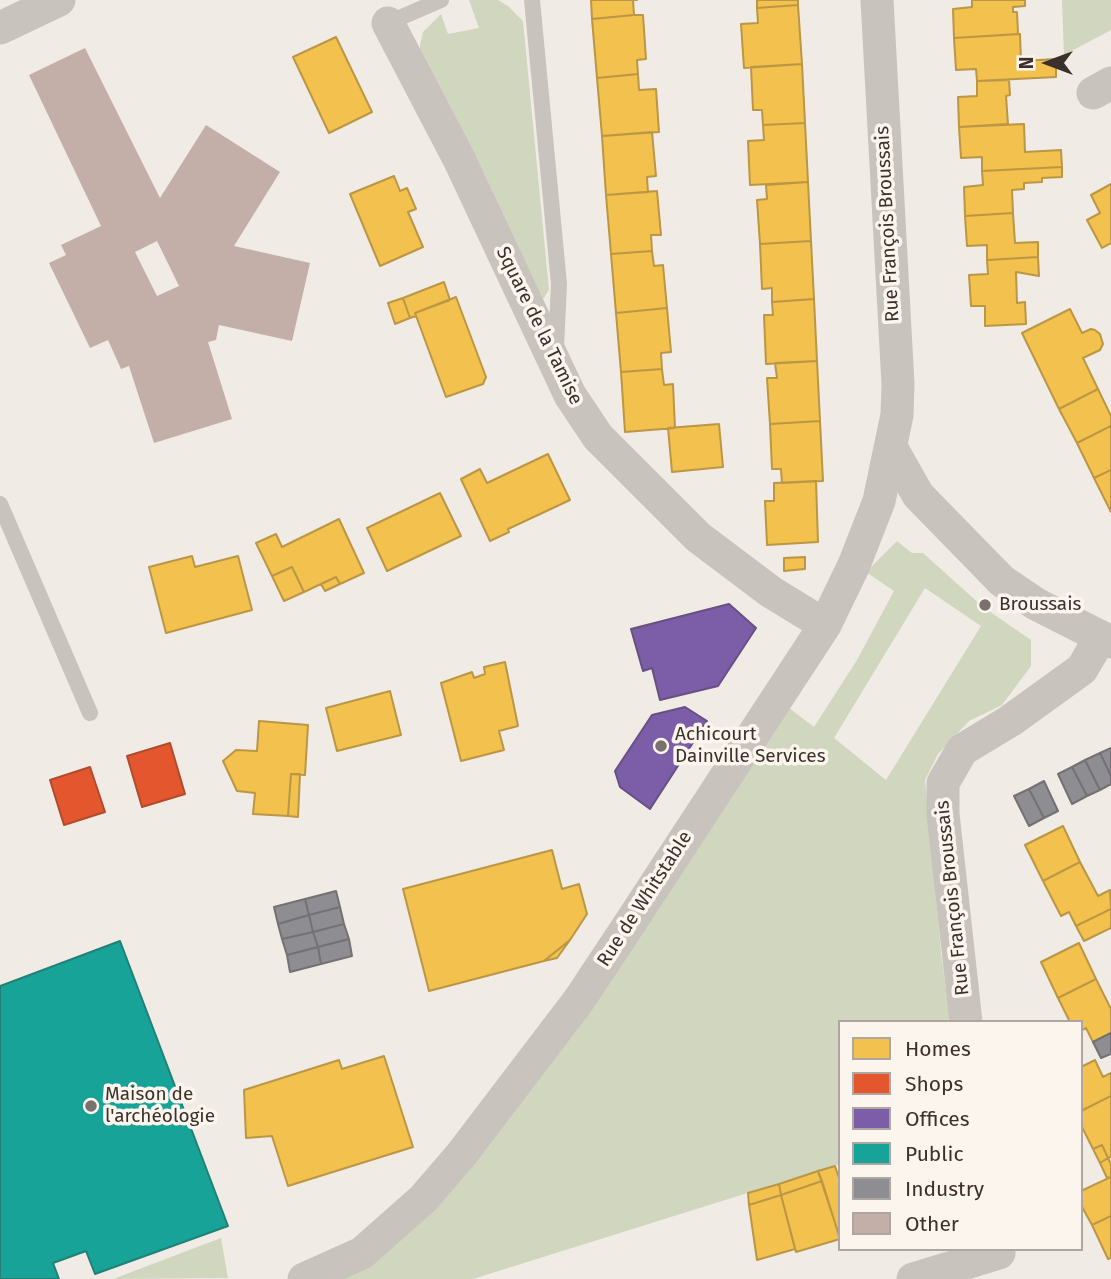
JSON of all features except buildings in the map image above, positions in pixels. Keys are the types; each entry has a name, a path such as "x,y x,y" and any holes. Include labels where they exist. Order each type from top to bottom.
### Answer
{"street":[{"path":"0,28 59,0"},
{"name":"Rue François Broussais","path":"877,0 898,384 897,415 891,447"},
{"name":"Square de la Tamise","path":"388,23 459,159 556,360 570,395 598,437 689,528 771,592 825,625"},
{"path":"891,447 918,495 1002,581 1036,604 1105,640"},
{"name":"Rue de Whitstable","path":"304,1279 362,1253 423,1199 461,1155 579,1000 825,625 854,565 879,501 891,447"},
{"name":"Rue François Broussais","path":"966,1020 943,814 943,783 962,750 1010,721 1082,669 1105,640"},
{"path":"913,1279 1000,1260"}],"lane":[{"path":"388,23 441,0"},
{"path":"532,0 559,284 556,360"},
{"path":"0,504 90,713"}],"green space":[{"path":"469,0 498,0 523,21 549,290 543,299 420,53 423,32 441,14 448,34 479,28"},
{"path":"1062,0 1111,0 1111,30 1064,55"},
{"path":"897,541 912,553 923,553 983,607 1031,640 1031,666 1002,705 969,721 938,754 925,780 950,1020 838,1020 838,1165 473,1279 304,1279 423,1199 776,698 814,727 857,660 894,591 866,572","holes":["925,588 981,626 886,780 834,738"]},
{"path":"221,1238 228,1278 113,1279"}],"place":[{"name":"Broussais","path":"985,605"},
{"name":"Achicourt Dainville Services","path":"661,746"},
{"name":"Maison de l'archéologie","path":"91,1106"}]}
